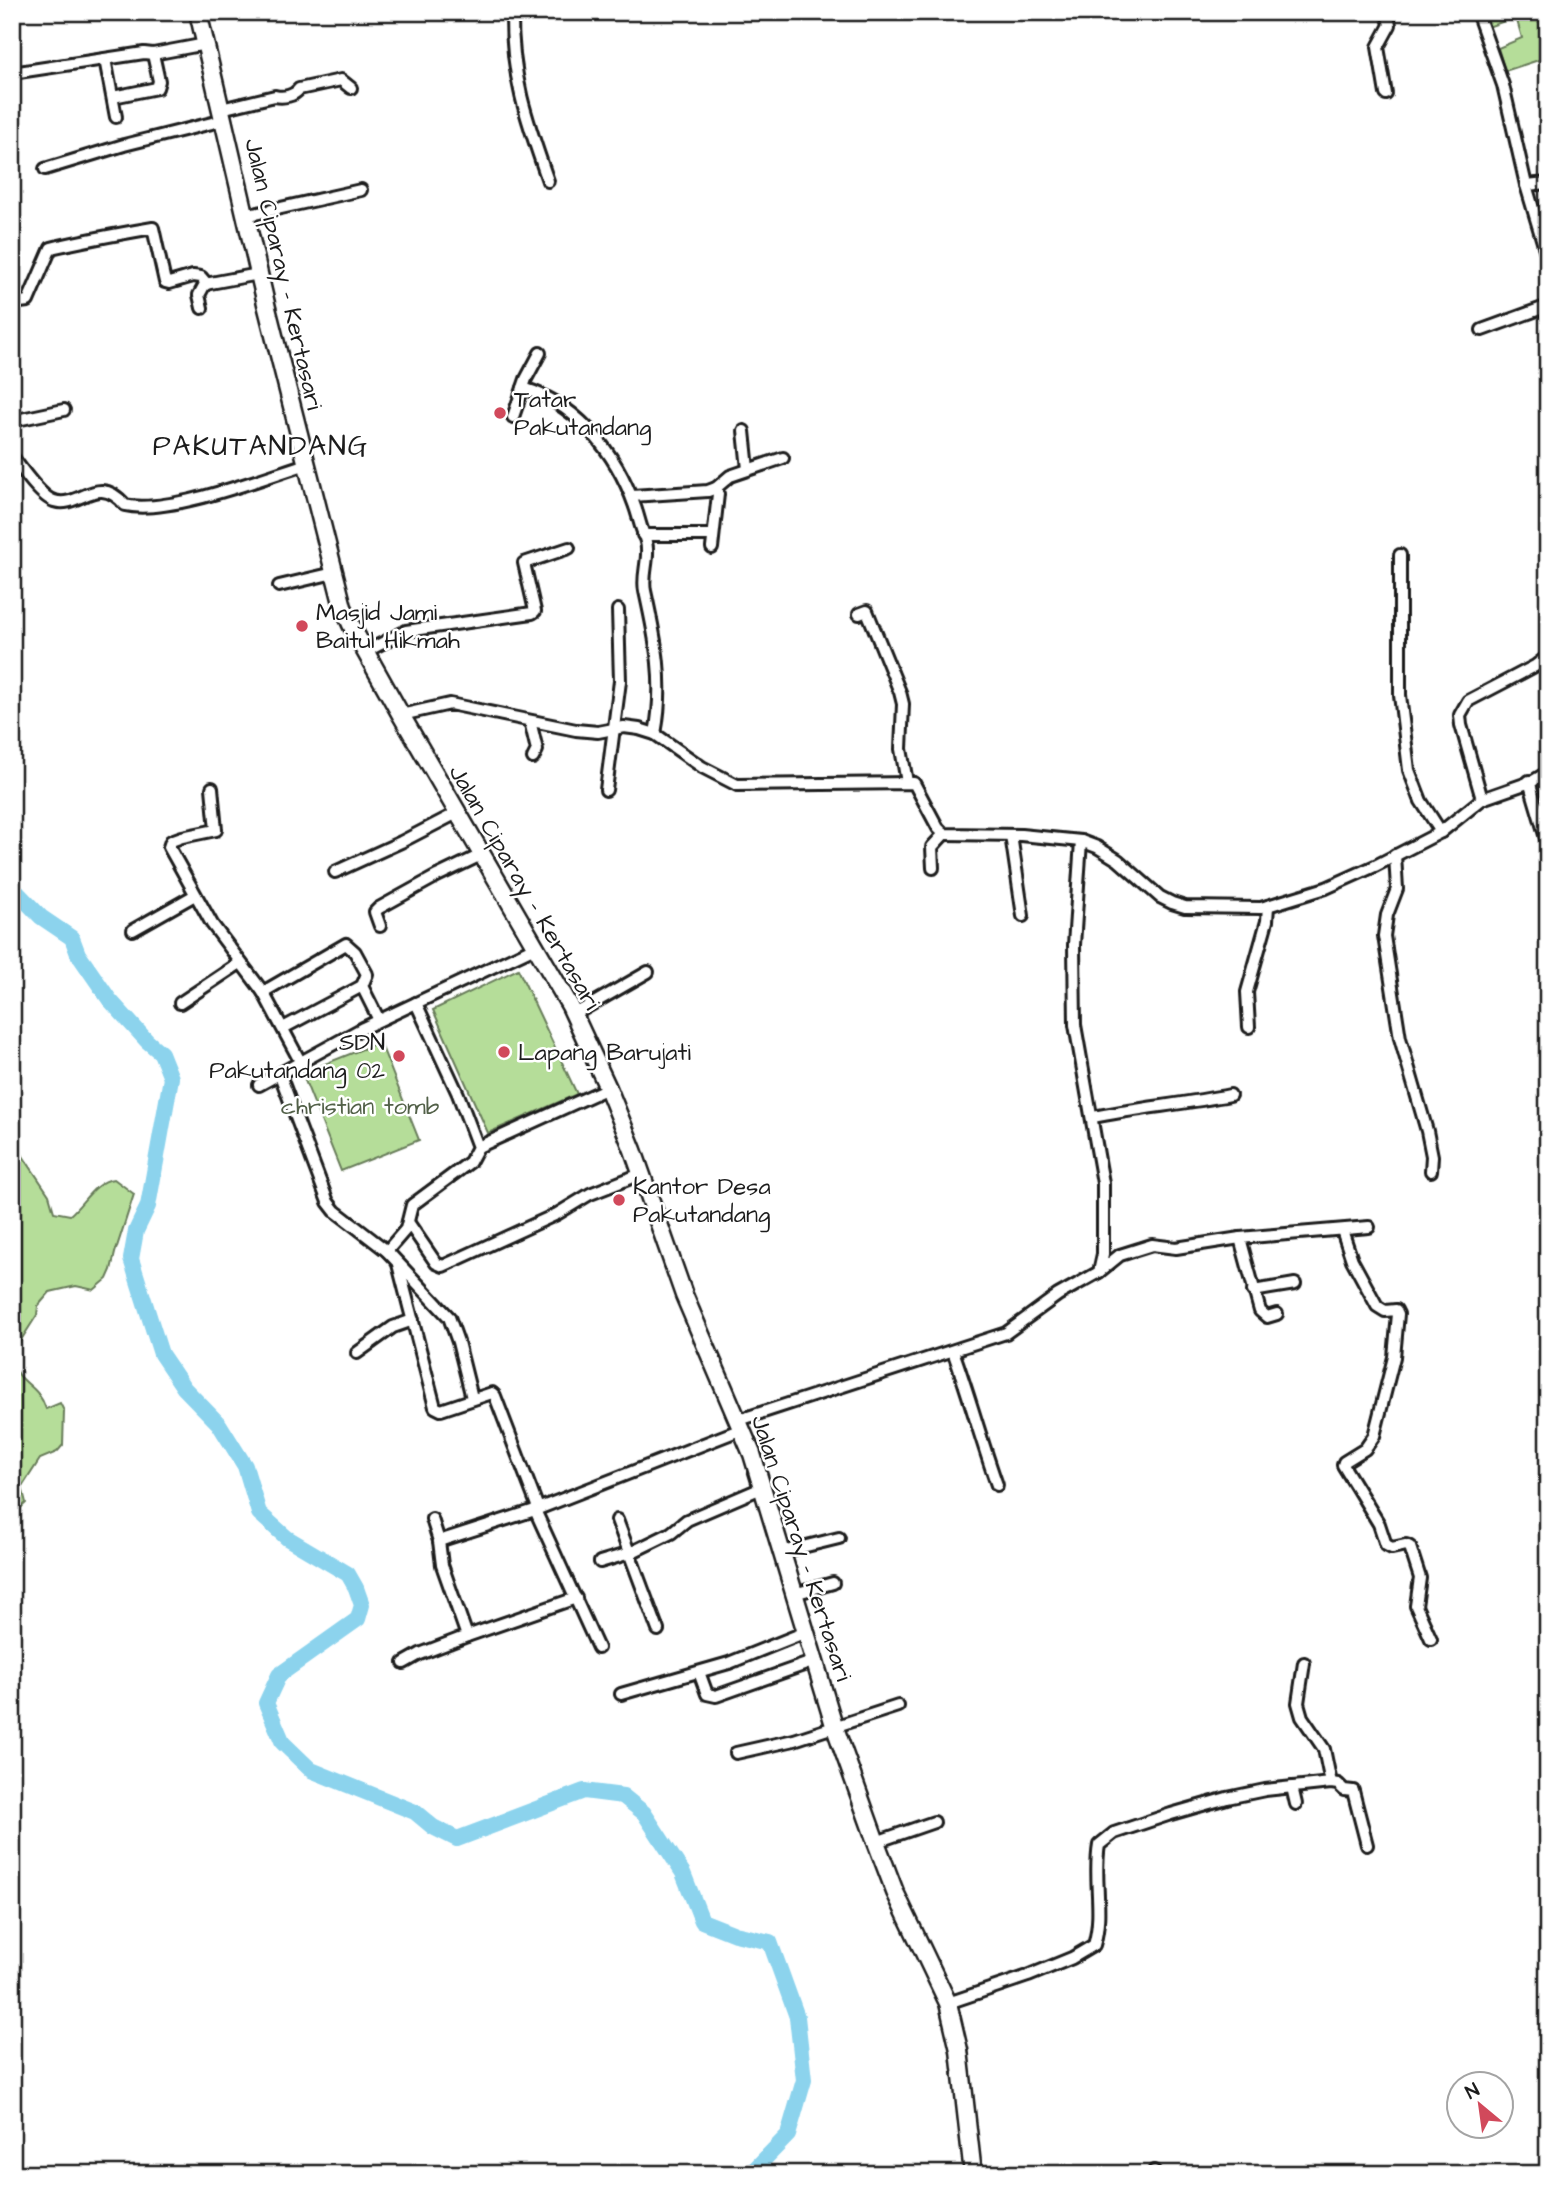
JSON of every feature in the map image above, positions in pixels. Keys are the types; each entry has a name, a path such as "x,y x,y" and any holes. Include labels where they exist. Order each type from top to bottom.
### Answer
{"main road":[{"name":"Jalan Ciparay - Kertasari","path":"198,12 259,274 343,607 365,652 573,1015 608,1088 684,1295 764,1487 834,1726 876,1842 895,1892 948,2003 959,2050 973,2174"}],"street":[{"path":"512,12 513,60 529,129 548,181"},
{"path":"1385,94 1378,47 1390,25 1387,12"},
{"path":"1477,12 1503,85 1526,185 1548,259"},
{"path":"12,73 206,44"},
{"path":"113,97 157,88 159,80 153,54"},
{"path":"105,59 116,117"},
{"path":"45,169 223,115 275,96 281,98 296,93 299,89 341,80 351,88"},
{"path":"1526,185 1548,183"},
{"path":"245,216 361,190"},
{"path":"12,303 28,301 51,248 153,228 165,282 193,276 201,277 207,284"},
{"path":"202,308 199,295 207,284 259,274"},
{"path":"1482,330 1548,306"},
{"path":"513,417 540,353"},
{"path":"523,388 548,397 600,440 615,460 632,496 648,550 644,588 657,642 661,682 655,734"},
{"path":"12,421 64,410"},
{"path":"744,431 748,470"},
{"path":"12,456 53,501 105,491 116,495 125,505 141,507 156,507 225,490 307,464"},
{"path":"632,496 708,491 730,476 783,458"},
{"path":"712,548 718,494 716,488"},
{"path":"643,535 713,535"},
{"path":"365,652 406,631 532,613 535,611 524,563 569,548"},
{"path":"1399,555 1400,695 1409,770 1421,801 1441,832"},
{"path":"279,586 334,573"},
{"path":"606,790 620,681 618,610"},
{"path":"859,614 867,611 900,692 903,704 901,749 907,782"},
{"path":"1482,799 1461,725 1462,707 1468,701 1535,666 1548,656"},
{"path":"401,715 450,704 576,730 615,730 624,727 655,734 702,767 737,785 884,785 907,782 917,785 938,828 944,834 1011,835 1081,841 1118,860 1160,897 1185,907 1261,908 1326,888 1441,832 1482,799 1548,772"},
{"path":"530,721 537,750 533,758"},
{"path":"1529,781 1548,845"},
{"path":"212,788 216,830 182,836 171,841 169,847 195,895 240,963 263,992 301,1063"},
{"path":"335,872 457,813"},
{"path":"933,869 932,847 944,834"},
{"path":"1011,835 1023,916"},
{"path":"1081,841 1074,946 1075,1025 1103,1183 1103,1254 1099,1272"},
{"path":"380,926 375,912 379,908 481,855"},
{"path":"1395,855 1398,884 1387,915 1384,936 1401,1038 1432,1156 1430,1171"},
{"path":"133,930 195,895"},
{"path":"1249,1027 1247,992 1267,921 1268,906"},
{"path":"263,992 346,944 351,947 367,974 362,985 283,1028"},
{"path":"259,1085 379,1020 535,947"},
{"path":"180,1003 240,963"},
{"path":"573,1015 648,972"},
{"path":"362,985 379,1020"},
{"path":"416,1003 458,1094 478,1147"},
{"path":"280,1075 328,1202 387,1251 449,1317 472,1398"},
{"path":"387,1251 406,1229 412,1205 471,1162 478,1147 608,1088"},
{"path":"1093,1117 1230,1095"},
{"path":"408,1222 436,1263 443,1266 557,1214 590,1194 641,1174"},
{"path":"439,1541 537,1509 740,1424 1006,1333 1058,1295 1099,1272 1120,1255 1152,1245 1177,1248 1240,1238 1369,1227"},
{"path":"1342,1230 1352,1259 1377,1306 1385,1311 1396,1310 1398,1314 1394,1357 1374,1436 1365,1449 1343,1465 1379,1524 1388,1548 1406,1545 1410,1548 1420,1578 1416,1606 1431,1639"},
{"path":"1240,1238 1253,1291 1263,1315 1268,1317 1277,1314"},
{"path":"397,1262 435,1407 441,1410 472,1398 492,1393 495,1396 537,1509 598,1648"},
{"path":"1253,1291 1295,1284"},
{"path":"357,1353 393,1327 413,1320"},
{"path":"953,1351 997,1485"},
{"path":"600,1562 630,1553 671,1533 687,1520 764,1487"},
{"path":"432,1519 439,1541 442,1565 467,1636"},
{"path":"617,1520 658,1630"},
{"path":"782,1552 839,1538"},
{"path":"794,1594 833,1583"},
{"path":"404,1663 467,1636 576,1598"},
{"path":"621,1694 736,1661 806,1632"},
{"path":"699,1672 707,1694 716,1696 815,1661"},
{"path":"1304,1663 1298,1703 1303,1717 1324,1749 1331,1783"},
{"path":"736,1754 794,1740 898,1706"},
{"path":"948,2003 1028,1976 1072,1958 1094,1945 1100,1899 1097,1857 1099,1846 1114,1833 1227,1798 1331,1783 1338,1784 1344,1790 1353,1791 1367,1845"},
{"path":"1292,1787 1296,1804"},
{"path":"876,1842 934,1822"}],"green space":[{"path":"1484,12 1548,12 1548,57 1505,71 1498,48 1522,38 1516,17 1488,27"},
{"name":"Lapang Barujati","path":"518,969 577,1094 488,1133 433,1010"},
{"name":"christian tomb","path":"380,1042 419,1140 341,1171 302,1073"},
{"path":"12,1128 23,1156 49,1195 54,1212 70,1215 95,1188 114,1179 134,1194 107,1279 94,1290 76,1286 50,1292 38,1306 37,1315 12,1354"},
{"path":"12,1360 19,1375 38,1394 46,1409 60,1403 64,1411 63,1445 57,1452 40,1459 22,1487 26,1503 12,1516"}],"waterway":[{"path":"12,887 41,917 72,938 78,954 109,999 161,1053 171,1078 148,1206 136,1231 131,1259 161,1354 184,1388 219,1424 245,1466 259,1513 287,1538 348,1574 362,1605 358,1619 279,1675 266,1703 283,1743 311,1770 415,1812 433,1827 457,1839 584,1791 623,1796 644,1813 683,1873 702,1921 735,1934 770,1942 797,2017 804,2080 788,2135 750,2174"}],"place":[{"name":"Tatar Pakutandang","path":"500,413"},
{"name":"Masjid Jami Baitul Hikmah","path":"302,626"},
{"name":"Lapang Barujati","path":"504,1052"},
{"name":"SDN Pakutandang 02","path":"399,1056"},
{"name":"Kantor Desa Pakutandang","path":"619,1200"}],"district":[{"name":"PAKUTANDANG","path":"261,445"}]}
